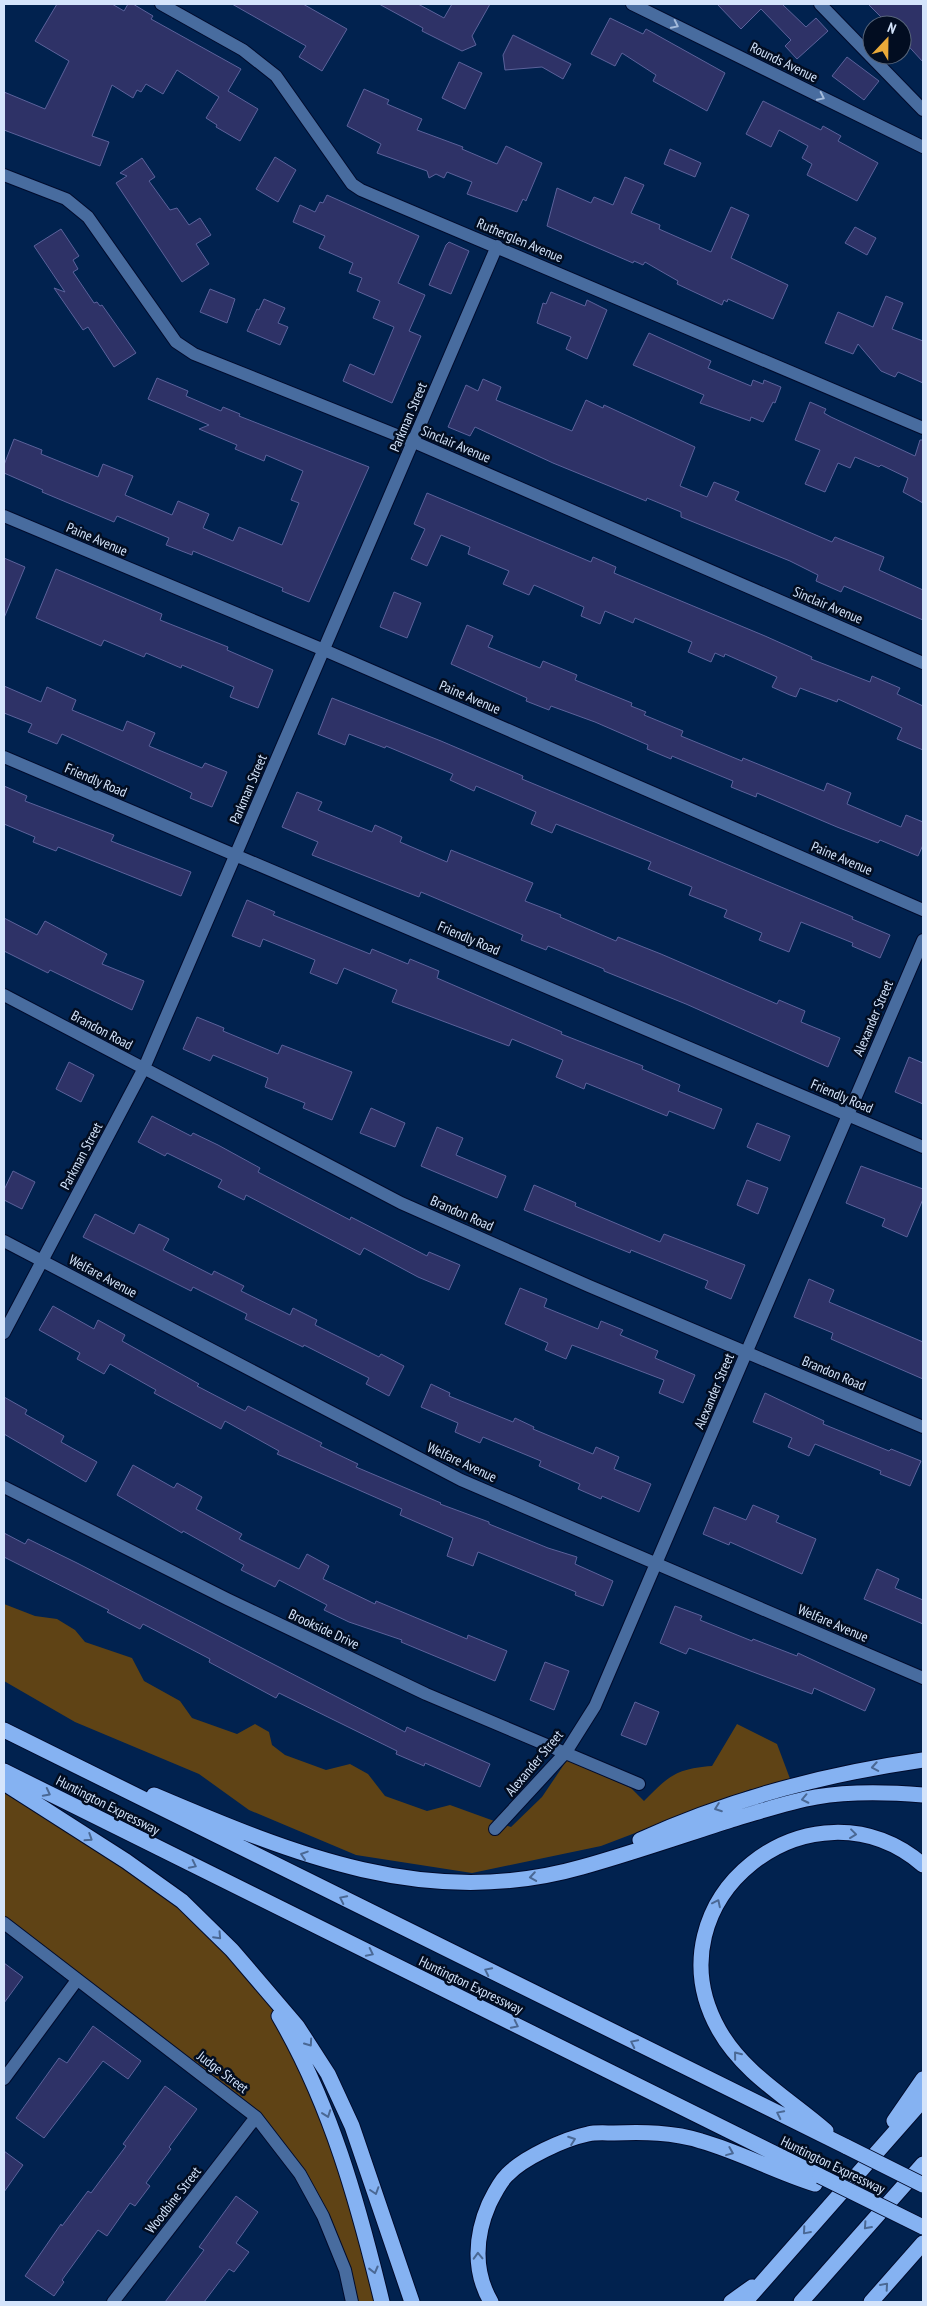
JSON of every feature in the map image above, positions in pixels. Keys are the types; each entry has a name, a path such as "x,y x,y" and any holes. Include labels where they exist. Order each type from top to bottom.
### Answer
{"highway":[{"name":"Huntington Expressway","path":"4,1730 923,2185"},
{"path":"21,1739 272,1844 314,1858 368,1872 420,1880 463,1883 521,1879 581,1868 797,1801 855,1793 923,1795"},
{"path":"581,1868 685,1821 760,1794 836,1774 923,1760"},
{"name":"Huntington Expressway","path":"4,1771 818,2180 854,2193 923,2227"},
{"path":"4,1783 126,1861 182,1901 208,1925 297,2026 318,2058 340,2099 362,2154 412,2302"},
{"path":"843,2145 805,2112 750,2070 738,2058 718,2029 706,1996 703,1980 702,1961 706,1930 720,1896 731,1882 759,1856 792,1840 829,1832 868,1836 902,1849 923,1865"},
{"path":"256,1978 291,2037 324,2106 358,2206 382,2302"},
{"path":"862,2168 923,2079"},
{"path":"745,2302 923,2100"},
{"path":"491,2302 479,2275 478,2244 484,2215 496,2189 507,2174 547,2149 588,2134 633,2133 676,2135 702,2141 783,2174 818,2180"},
{"path":"801,2302 923,2164"},
{"path":"871,2302 923,2243"},
{"path":"731,2302 766,2278"}],"street":[{"name":"Rutherglen Avenue","path":"161,4 242,50 276,76 352,184 362,190 923,428"},
{"name":"Rounds Avenue","path":"632,4 923,147"},
{"path":"820,4 923,110"},
{"name":"Sinclair Avenue","path":"4,175 66,199 88,217 176,342 194,354 414,442 923,663"},
{"name":"Parkman Street","path":"4,1333 144,1068 414,442 496,246"},
{"name":"Paine Avenue","path":"4,516 324,650 923,910"},
{"name":"Friendly Road","path":"4,757 923,1147"},
{"name":"Alexander Street","path":"495,1829 566,1752 595,1706 923,940"},
{"name":"Brandon Road","path":"4,995 401,1203 746,1353 923,1427"},
{"name":"Welfare Avenue","path":"4,1241 461,1480 923,1678"},
{"name":"Brookside Drive","path":"4,1487 227,1599 426,1694 639,1784"},
{"name":"Judge Street","path":"4,1923 256,2116 300,2174 323,2216 345,2270 352,2302"},
{"path":"4,2079 77,1980"},
{"name":"Woodbine Street","path":"113,2302 256,2116"}],"shaded area":[{"path":"4,1604 35,1616 57,1619 75,1630 85,1642 132,1658 144,1681 180,1701 192,1718 237,1734 255,1724 269,1732 272,1745 285,1755 326,1770 350,1764 368,1774 385,1796 427,1811 450,1805 511,1827 542,1797 567,1760 631,1788 644,1801 660,1785 674,1775 689,1769 712,1766 737,1724 777,1744 795,1792 751,1789 601,1846 472,1873 356,1855 249,1810 199,1774 75,1722 4,1681"},
{"path":"4,1793 129,1868 173,1899 278,2010 351,2190 382,2302 355,2302 320,2204 257,2115 4,1921"}],"building":[{"path":"57,4 112,4 124,11 128,4 133,4 153,16 151,19 241,69 228,91 258,109 240,141 216,127 217,125 206,118 219,97 177,70 163,94 146,84 141,92 137,90 133,98 112,85 92,136 109,142 100,166 4,130 4,92 45,109 69,61 35,41"},
{"path":"232,4 303,4 347,29 322,71 299,57 306,46"},
{"path":"379,4 418,4 444,18 452,4 490,4 472,36 476,45 462,51 422,31 423,28"},
{"path":"717,4 782,4 806,27 816,18 828,31 797,59 785,46 791,40 761,9 741,29"},
{"path":"868,4 923,4 923,62 912,50 912,15 879,15"},
{"path":"610,18 643,34 646,29 725,73 707,111 653,81 656,75 622,53 615,66 591,54"},
{"path":"513,35 571,64 563,79 542,67 505,70 503,55"},
{"path":"847,57 879,81 864,100 832,76"},
{"path":"459,62 482,73 465,109 442,98"},
{"path":"364,89 389,100 387,104 422,119 417,130 463,147 462,149 497,164 506,146 542,163 526,201 523,199 517,212 467,194 472,182 447,172 444,178 436,174 429,178 427,171 377,153 381,144 347,126"},
{"path":"763,101 821,130 823,126 841,136 838,141 878,163 857,201 807,175 812,164 802,158 808,146 779,130 771,147 746,134"},
{"path":"670,149 701,163 695,177 664,164"},
{"path":"275,157 296,170 278,202 256,189"},
{"path":"142,158 155,177 149,181 170,210 177,208 189,225 200,218 211,235 196,244 209,264 182,282 116,183 127,176 120,173"},
{"path":"625,177 644,185 631,213 660,225 659,229 711,252 731,207 749,215 731,258 788,285 773,319 728,299 727,302 724,300 722,305 677,284 678,281 645,262 643,265 634,261 633,263 547,226 557,188 591,203 594,197 613,205"},
{"path":"327,195 419,236 398,283 425,295 409,331 421,336 392,403 343,381 350,364 374,375 394,327 373,318 380,301 357,291 362,278 349,273 353,263 319,248 325,236 293,222 300,205 315,212 320,202 323,203"},
{"path":"855,227 876,238 867,255 845,243"},
{"path":"61,229 79,256 73,260 78,269 73,272 94,303 97,302 100,306 102,305 136,353 114,367 88,327 83,330 54,288 65,292 34,246"},
{"path":"449,242 469,251 451,294 429,285"},
{"path":"210,289 235,299 227,323 200,312"},
{"path":"551,292 585,306 587,300 607,310 587,359 566,349 571,337 537,323 543,303 546,304"},
{"path":"886,296 903,303 892,329 923,341 923,383 898,372 895,377 881,371 858,344 853,354 825,343 838,312 873,327"},
{"path":"264,299 285,308 278,323 288,327 280,345 247,331"},
{"path":"649,333 711,361 708,368 751,386 753,380 763,384 764,380 781,387 775,403 773,402 763,422 751,417 750,421 700,403 704,395 633,365"},
{"path":"157,378 188,391 186,396 221,411 223,407 240,414 239,416 369,467 309,602 282,591 283,588 193,551 192,555 166,545 169,538 117,516 114,522 42,492 43,490 4,473 4,465 14,439 42,450 41,454 98,477 103,464 133,476 125,495 172,515 178,501 209,514 203,528 233,541 239,527 282,545 299,503 291,500 303,471 266,455 264,461 235,449 237,445 199,429 209,425 148,399"},
{"path":"483,379 501,387 496,400 572,431 586,400 603,408 604,405 695,447 680,486 707,497 714,482 739,492 735,500 832,542 835,537 884,557 879,570 923,590 923,620 844,586 841,592 816,581 818,575 790,561 681,517 681,512 647,498 646,501 553,463 475,427 470,436 448,427 466,385 478,391"},
{"path":"810,402 826,409 824,413 831,417 915,456 920,440 923,440 923,503 903,492 908,478 881,465 879,467 855,457 850,468 838,463 825,492 805,484 820,450 795,440"},
{"path":"427,493 591,562 593,557 616,567 614,573 765,636 812,657 811,659 870,682 872,676 900,688 897,694 923,706 923,750 897,739 902,728 838,699 837,702 800,688 796,697 790,695 772,687 777,677 725,654 724,657 715,653 711,662 688,652 692,642 635,618 633,623 605,611 600,624 581,616 584,607 534,585 529,595 503,584 509,571 468,554 470,547 441,535 427,566 411,559 425,529 414,524"},
{"path":"4,558 25,567 4,618"},
{"path":"56,569 162,614 160,620 228,647 227,650 273,670 258,708 230,697 234,687 182,665 181,668 146,653 144,657 104,640 101,646 36,618"},
{"path":"394,592 421,603 407,638 380,627"},
{"path":"467,625 493,636 488,647 540,668 543,661 577,675 575,680 632,703 631,706 646,712 644,715 683,731 681,736 742,761 743,758 824,791 827,783 851,793 847,804 901,827 906,815 923,822 923,845 918,856 880,840 878,843 837,827 757,793 756,797 731,787 733,781 672,756 671,759 647,749 648,745 595,722 551,706 549,710 526,701 527,698 451,664"},
{"path":"4,686 41,702 47,687 76,700 72,710 123,731 127,721 155,733 149,746 202,768 205,763 227,772 212,807 190,798 192,793 62,734 57,744 28,732 32,724 4,713"},
{"path":"332,698 441,741 523,776 522,779 853,917 852,919 890,935 880,958 852,946 853,943 801,922 789,952 759,940 762,933 724,917 727,910 689,895 692,887 648,869 651,862 556,824 552,833 531,824 536,812 476,786 474,791 450,780 453,774 386,746 385,748 349,734 345,745 318,734"},
{"path":"4,786 27,796 25,801 114,835 111,841 191,872 181,896 58,847 56,851 33,842 35,837 4,824"},
{"path":"297,792 322,802 318,810 372,832 375,825 402,837 400,842 447,862 451,850 533,883 525,901 561,915 560,917 616,941 618,937 661,954 777,1004 779,1000 805,1011 801,1022 840,1038 828,1067 686,1004 604,971 604,969 548,946 546,950 521,940 523,935 421,892 419,897 312,855 318,842 282,827"},
{"path":"247,900 275,912 273,915 370,954 372,949 408,964 410,959 439,971 437,978 562,1032 561,1034 643,1066 642,1069 680,1085 678,1091 722,1109 714,1129 669,1111 667,1116 586,1083 584,1089 556,1077 563,1060 512,1039 509,1046 392,1002 397,990 344,968 337,984 310,973 315,960 263,939 260,947 232,936"},
{"path":"4,918 37,935 45,921 107,954 102,964 144,981 132,1010 50,970 48,973 4,951"},
{"path":"197,1017 224,1028 223,1031 278,1054 282,1045 352,1072 332,1120 303,1108 305,1103 265,1087 268,1078 213,1055 210,1061 183,1049"},
{"path":"909,1057 923,1063 923,1104 895,1092"},
{"path":"69,1062 94,1075 81,1102 56,1089"},
{"path":"371,1108 405,1123 395,1147 360,1133"},
{"path":"152,1116 191,1136 193,1133 218,1145 260,1168 258,1172 350,1220 351,1217 427,1256 429,1252 460,1265 449,1290 418,1277 364,1248 360,1255 246,1195 244,1200 218,1187 222,1180 167,1153 165,1156 138,1142"},
{"path":"757,1123 790,1136 780,1161 747,1147"},
{"path":"437,1127 463,1138 456,1155 506,1176 497,1198 421,1166"},
{"path":"861,1166 923,1189 923,1199 907,1237 882,1226 885,1219 846,1203"},
{"path":"13,1171 35,1182 22,1209 4,1200 4,1190"},
{"path":"747,1180 768,1188 758,1214 737,1205"},
{"path":"534,1185 576,1203 575,1206 660,1242 664,1234 745,1265 731,1299 705,1288 708,1281 631,1250 630,1253 524,1210"},
{"path":"95,1214 134,1234 139,1224 169,1239 163,1250 212,1275 214,1271 244,1286 241,1291 290,1315 293,1308 317,1320 315,1325 379,1357 381,1354 404,1366 389,1396 366,1384 369,1378 304,1345 303,1347 245,1319 247,1314 193,1287 191,1291 83,1237"},
{"path":"809,1279 834,1290 829,1302 923,1342 923,1379 831,1339 833,1333 794,1317"},
{"path":"520,1288 547,1299 544,1307 598,1329 601,1321 623,1330 620,1335 658,1351 655,1358 695,1375 683,1403 659,1393 664,1380 572,1345 566,1359 545,1350 548,1343 505,1324"},
{"path":"53,1306 94,1329 98,1320 125,1335 122,1341 199,1384 197,1386 245,1411 248,1406 322,1443 320,1446 358,1464 356,1467 440,1504 489,1522 489,1524 548,1548 577,1557 575,1564 613,1581 603,1606 575,1595 576,1592 478,1552 473,1566 447,1556 453,1538 400,1515 402,1509 277,1454 279,1451 225,1421 221,1429 154,1393 156,1390 110,1364 104,1374 77,1359 80,1353 39,1330"},
{"path":"431,1384 450,1393 449,1396 513,1422 515,1418 534,1427 533,1429 593,1454 596,1447 619,1457 614,1469 651,1484 639,1512 602,1496 601,1499 578,1489 580,1484 539,1466 541,1461 483,1437 480,1443 455,1432 458,1423 421,1407"},
{"path":"765,1393 824,1421 823,1424 889,1451 891,1449 921,1461 910,1486 880,1474 881,1471 815,1444 809,1456 788,1447 792,1438 753,1422"},
{"path":"4,1397 27,1410 25,1414 64,1436 61,1442 97,1462 86,1482 4,1434"},
{"path":"133,1465 174,1488 177,1483 202,1497 196,1509 242,1534 239,1539 299,1569 307,1554 329,1566 323,1579 375,1604 376,1601 467,1639 468,1635 507,1651 495,1681 401,1642 402,1640 349,1622 324,1610 327,1605 279,1580 275,1587 241,1570 244,1565 183,1531 182,1533 117,1495"},
{"path":"753,1505 779,1516 776,1522 816,1539 802,1574 730,1542 729,1545 703,1534 714,1507 746,1520"},
{"path":"4,1533 25,1544 28,1539 77,1563 405,1732 407,1727 490,1764 480,1787 425,1763 424,1766 396,1754 397,1751 279,1693 276,1698 209,1662 210,1659 143,1624 140,1629 107,1612 109,1610 4,1557"},
{"path":"877,1569 899,1579 895,1588 923,1600 923,1624 864,1599"},
{"path":"675,1606 702,1616 700,1620 752,1641 753,1639 797,1656 798,1653 875,1689 865,1711 814,1688 812,1694 689,1648 686,1654 660,1643"},
{"path":"545,1662 569,1671 554,1710 530,1700"},
{"path":"635,1702 659,1712 646,1745 621,1735"},
{"path":"4,1963 23,1977 4,2003"},
{"path":"93,2026 141,2061 128,2079 103,2061 44,2138 16,2118 59,2058 67,2063"},
{"path":"165,2086 197,2109 169,2147 171,2149 146,2183 150,2186 135,2206 130,2203 107,2236 98,2230 62,2280 64,2282 54,2296 25,2276 61,2224 62,2226 88,2191 91,2193 126,2146 123,2144"},
{"path":"4,2151 23,2165 4,2192"},
{"path":"236,2196 258,2212 236,2243 249,2252 234,2272 229,2269 204,2302 165,2302 204,2250 199,2247"}]}
